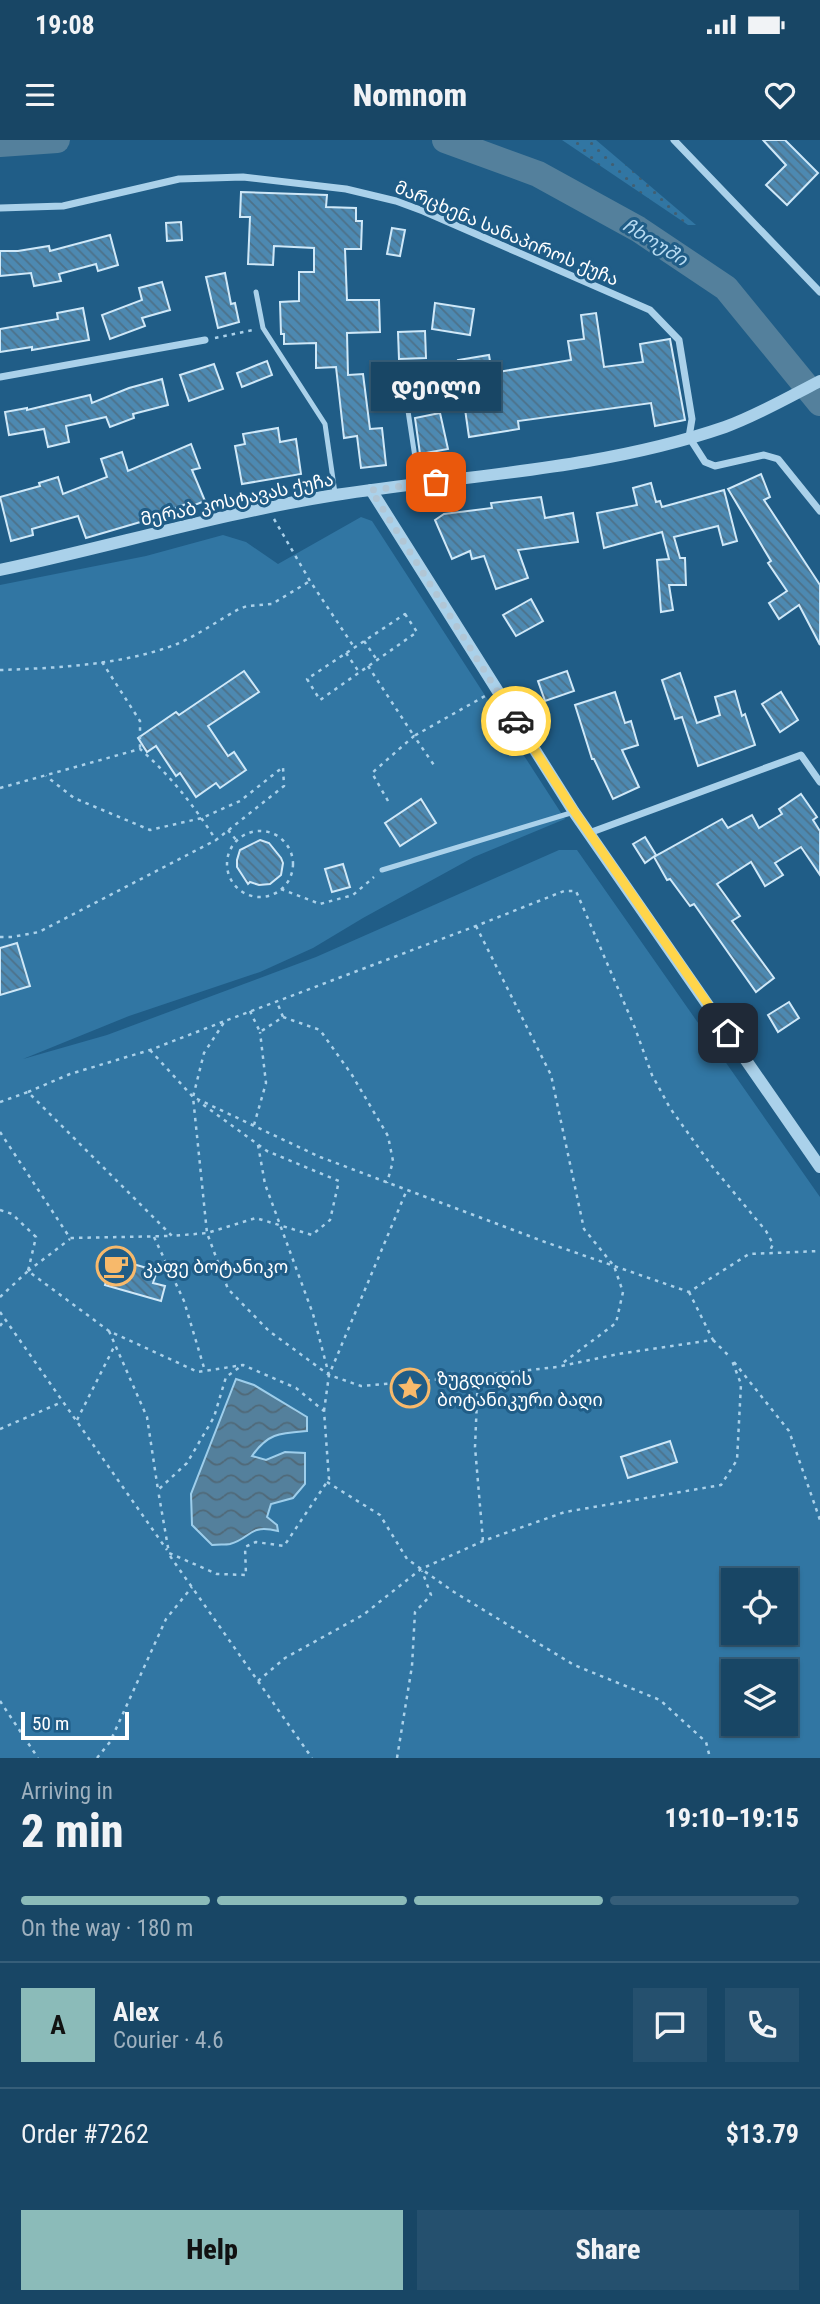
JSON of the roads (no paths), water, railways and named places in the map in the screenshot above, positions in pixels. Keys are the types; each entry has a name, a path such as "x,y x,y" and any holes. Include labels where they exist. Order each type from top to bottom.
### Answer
{"street":[{"path":"674,140 820,292"},
{"name":"მარცხენა სანაპიროს ქუჩა","path":"0,208 63,206 179,178 243,177 346,189 396,201 650,310 679,340 692,419 689,437"},
{"path":"0,377 205,340"},
{"name":"მერაბ კოსტავას ქუჩა","path":"0,570 94,550 267,507 371,490 603,459 724,427 820,381"},
{"path":"689,437 705,462 715,466 764,455 778,459 820,511"},
{"path":"371,490 574,811 820,1167"},
{"path":"589,833 802,755 820,782"}],"lane":[{"path":"256,292 263,328 325,424 336,495"},
{"path":"402,371 419,484"},
{"path":"382,870 574,811"}],"water":[{"path":"236,1379 254,1385 307,1417 307,1431 275,1436 252,1456 266,1460 285,1452 305,1453 305,1484 293,1498 271,1504 267,1517 277,1525 278,1531 255,1530 230,1544 212,1545 192,1525 191,1494"}],"waterway":[{"name":"ჩხოუში","path":"0,144 57,140"},
{"name":"ჩხოუში","path":"445,140 538,174 638,229 726,288 820,403"}],"place":[{"name":"დეილი","path":"436,482"},
{"name":"კაფე ბოტანიკო","path":"116,1266"},
{"name":"ზუგდიდის ბოტანიკური ბაღი","path":"410,1388"}]}
